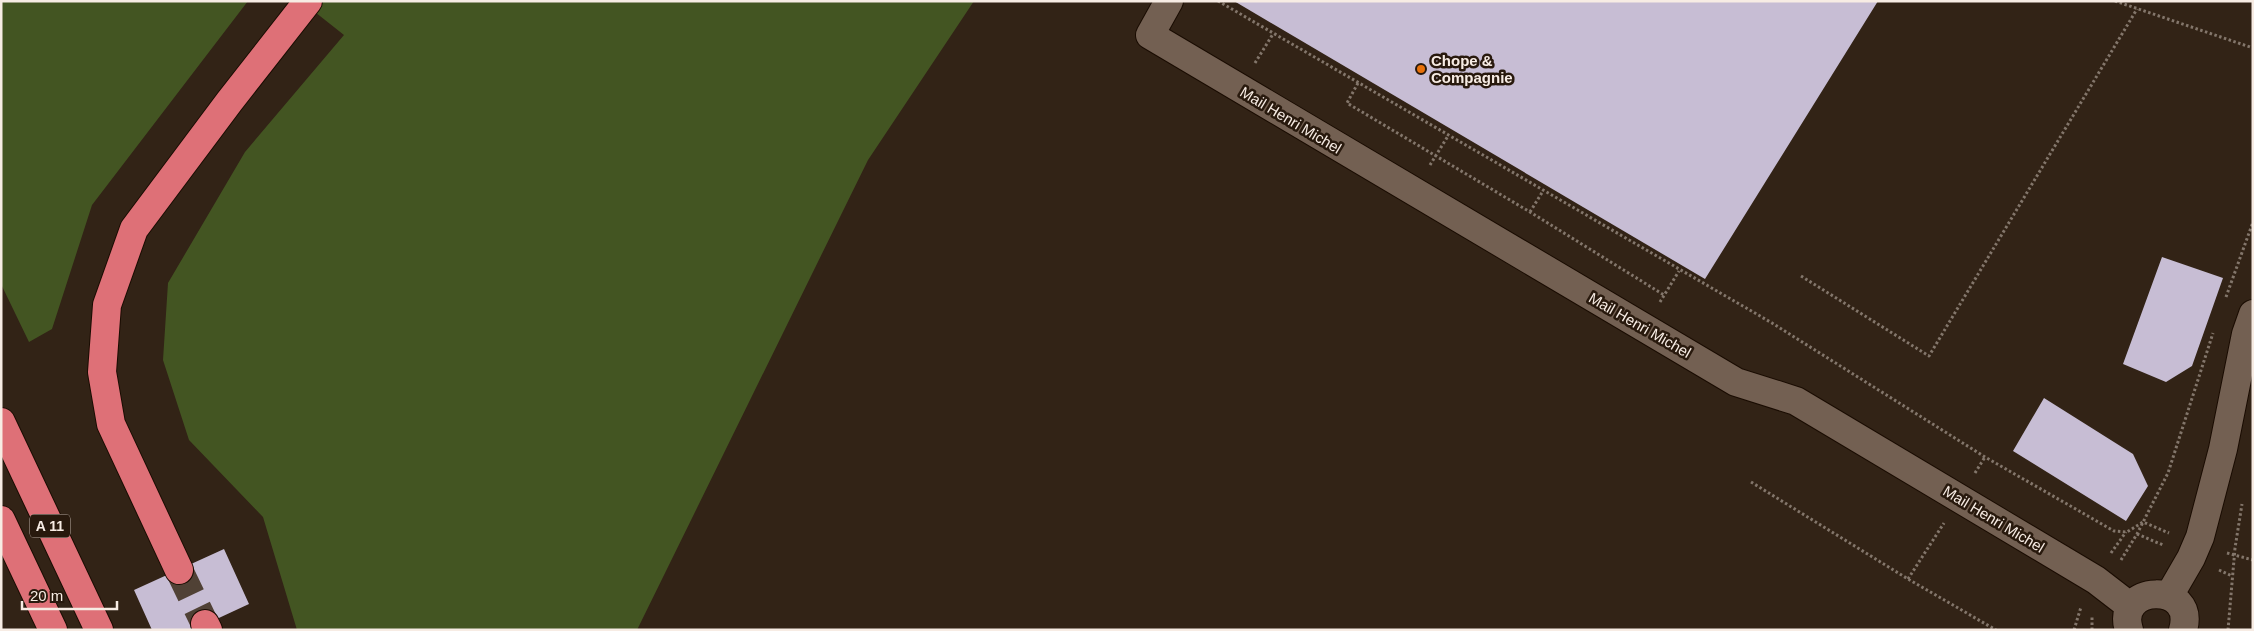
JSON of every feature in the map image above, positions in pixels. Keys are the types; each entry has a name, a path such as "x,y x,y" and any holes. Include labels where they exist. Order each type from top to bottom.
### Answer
{"highway":[{"path":"180,570 110,424 102,372 107,305 134,229 229,102 308,1"},
{"name":"A 11","path":"1,422 99,630"},
{"name":"A 11","path":"1,520 53,630"}],"street":[{"name":"Mail Henri Michel","path":"1169,1 1150,36 1736,382 1796,401 2105,585 2130,618"},
{"path":"2169,596 2191,558 2200,536 2223,449 2246,334 2253,314"},
{"path":"2130,618 2144,596 2161,593 2169,596 2181,608 2184,616 2183,630"}],"path":[{"path":"1218,1 1679,271 1772,323 1985,457 2114,531 2127,532 2143,522"},
{"path":"2115,1 2253,48"},
{"path":"1800,276 1929,356 2137,8"},
{"path":"1358,83 1347,103 1530,212 1664,295"},
{"path":"1530,212 1543,191"},
{"path":"2223,307 2253,222"},
{"path":"1645,329 1679,271"},
{"path":"2092,630 2093,609 2105,585 2143,522 2168,473 2216,326"},
{"path":"1751,482 1908,579 1996,630"},
{"path":"2228,630 2234,555 2241,512"}],"green space":[{"path":"1,1 248,1 92,205 52,329 29,342 1,284"},
{"path":"301,1 974,1 868,160 637,630 297,630 263,517 189,440 163,360 168,283 245,152 344,35"}],"building":[{"path":"1234,1 1878,1 1705,279"},
{"path":"2162,257 2223,278 2192,366 2166,382 2123,364"},
{"path":"2044,398 2133,454 2148,486 2126,521 2013,451"},
{"path":"224,549 249,604 193,630 152,630 134,590"}],"tunnel":[{"path":"179,570 205,624"}],"place":[{"name":"Chope & Compagnie","path":"1421,69"}]}
